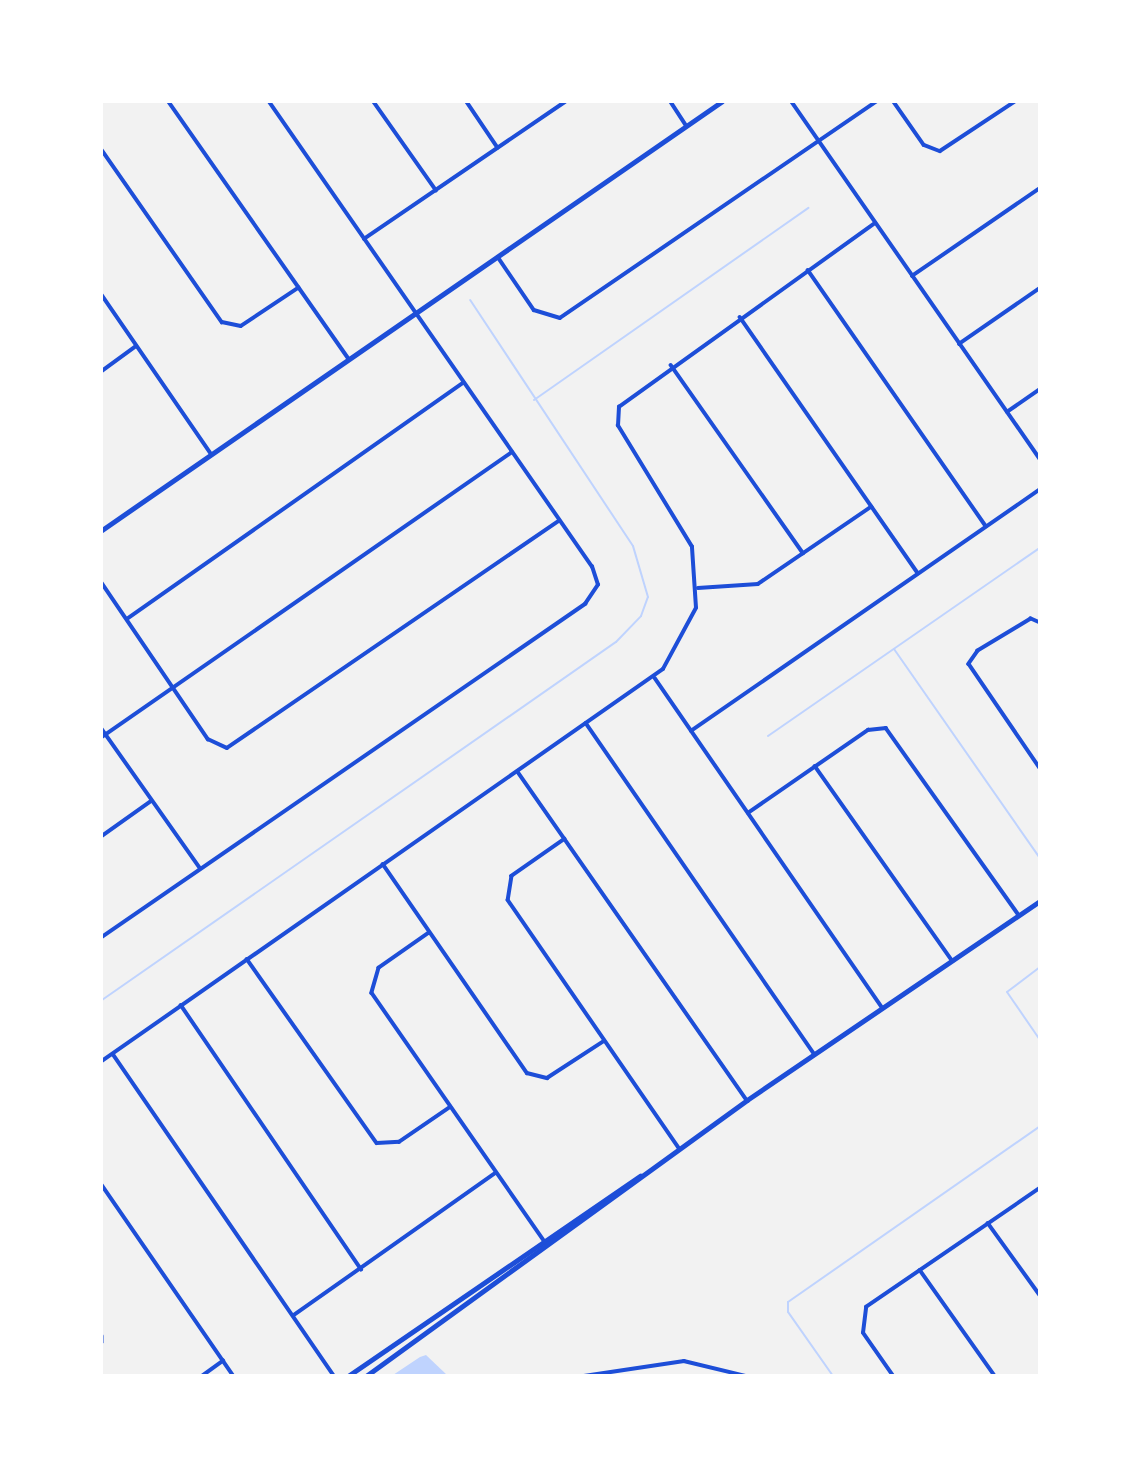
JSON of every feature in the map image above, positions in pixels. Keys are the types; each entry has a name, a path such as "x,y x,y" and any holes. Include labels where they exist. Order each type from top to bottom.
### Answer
{"street":[{"path":"169,102 349,359"},
{"path":"102,937 585,604 596,591 597,577 417,312 269,102"},
{"path":"374,102 436,190"},
{"path":"467,102 498,148"},
{"path":"364,239 565,102"},
{"path":"671,102 686,125"},
{"path":"102,530 721,102"},
{"path":"792,102 1040,459"},
{"path":"498,257 534,310 559,318 876,102"},
{"path":"894,102 924,145 940,151 1014,102"},
{"path":"102,150 222,322 241,326 298,288"},
{"path":"912,276 1040,188"},
{"path":"102,1061 586,723 655,678 688,631 698,588 692,547 618,426 620,407 629,395 875,223"},
{"path":"808,270 986,526"},
{"path":"959,344 1040,288"},
{"path":"102,295 213,455"},
{"path":"740,317 918,573"},
{"path":"102,371 136,346"},
{"path":"671,365 803,553"},
{"path":"127,619 463,383"},
{"path":"1007,412 1040,389"},
{"path":"103,735 512,452"},
{"path":"691,731 1040,489"},
{"path":"698,588 752,587 871,507"},
{"path":"102,583 208,739 227,748 559,521"},
{"path":"1040,623 1031,619 978,651 970,664 1040,768"},
{"path":"655,678 882,1007"},
{"path":"586,723 814,1054"},
{"path":"748,813 868,730 880,727 898,738 1019,915"},
{"path":"102,729 103,735 200,868"},
{"path":"815,766 951,959"},
{"path":"518,772 747,1100"},
{"path":"102,836 151,801"},
{"path":"565,839 512,876 506,895 679,1148"},
{"path":"383,864 531,1076 557,1074 604,1041"},
{"path":"366,1376 565,1238 679,1148 747,1100 1040,901"},
{"path":"429,933 379,968 370,986 543,1240"},
{"path":"247,959 377,1143 395,1144 450,1107"},
{"path":"181,1005 361,1269"},
{"path":"113,1054 334,1376"},
{"path":"348,1376 543,1240 650,1170"},
{"path":"294,1315 495,1173"},
{"path":"102,1185 234,1376"},
{"path":"893,1376 860,1321 866,1307 1040,1188"},
{"path":"988,1223 1040,1295"},
{"path":"920,1270 995,1376"},
{"path":"102,1336 102,1342"},
{"path":"202,1376 224,1360"},
{"path":"584,1376 684,1361 746,1376"}],"water":[{"path":"426,1355 447,1375 393,1375 420,1357"}],"waterway":[{"path":"534,400 808,208"},
{"path":"102,1000 616,642 641,616 648,597 633,546 470,300"},
{"path":"768,736 1040,548"},
{"path":"894,649 1040,858"},
{"path":"1040,967 1007,992 1040,1040"},
{"path":"833,1376 788,1312 788,1302 1040,1126"}]}
